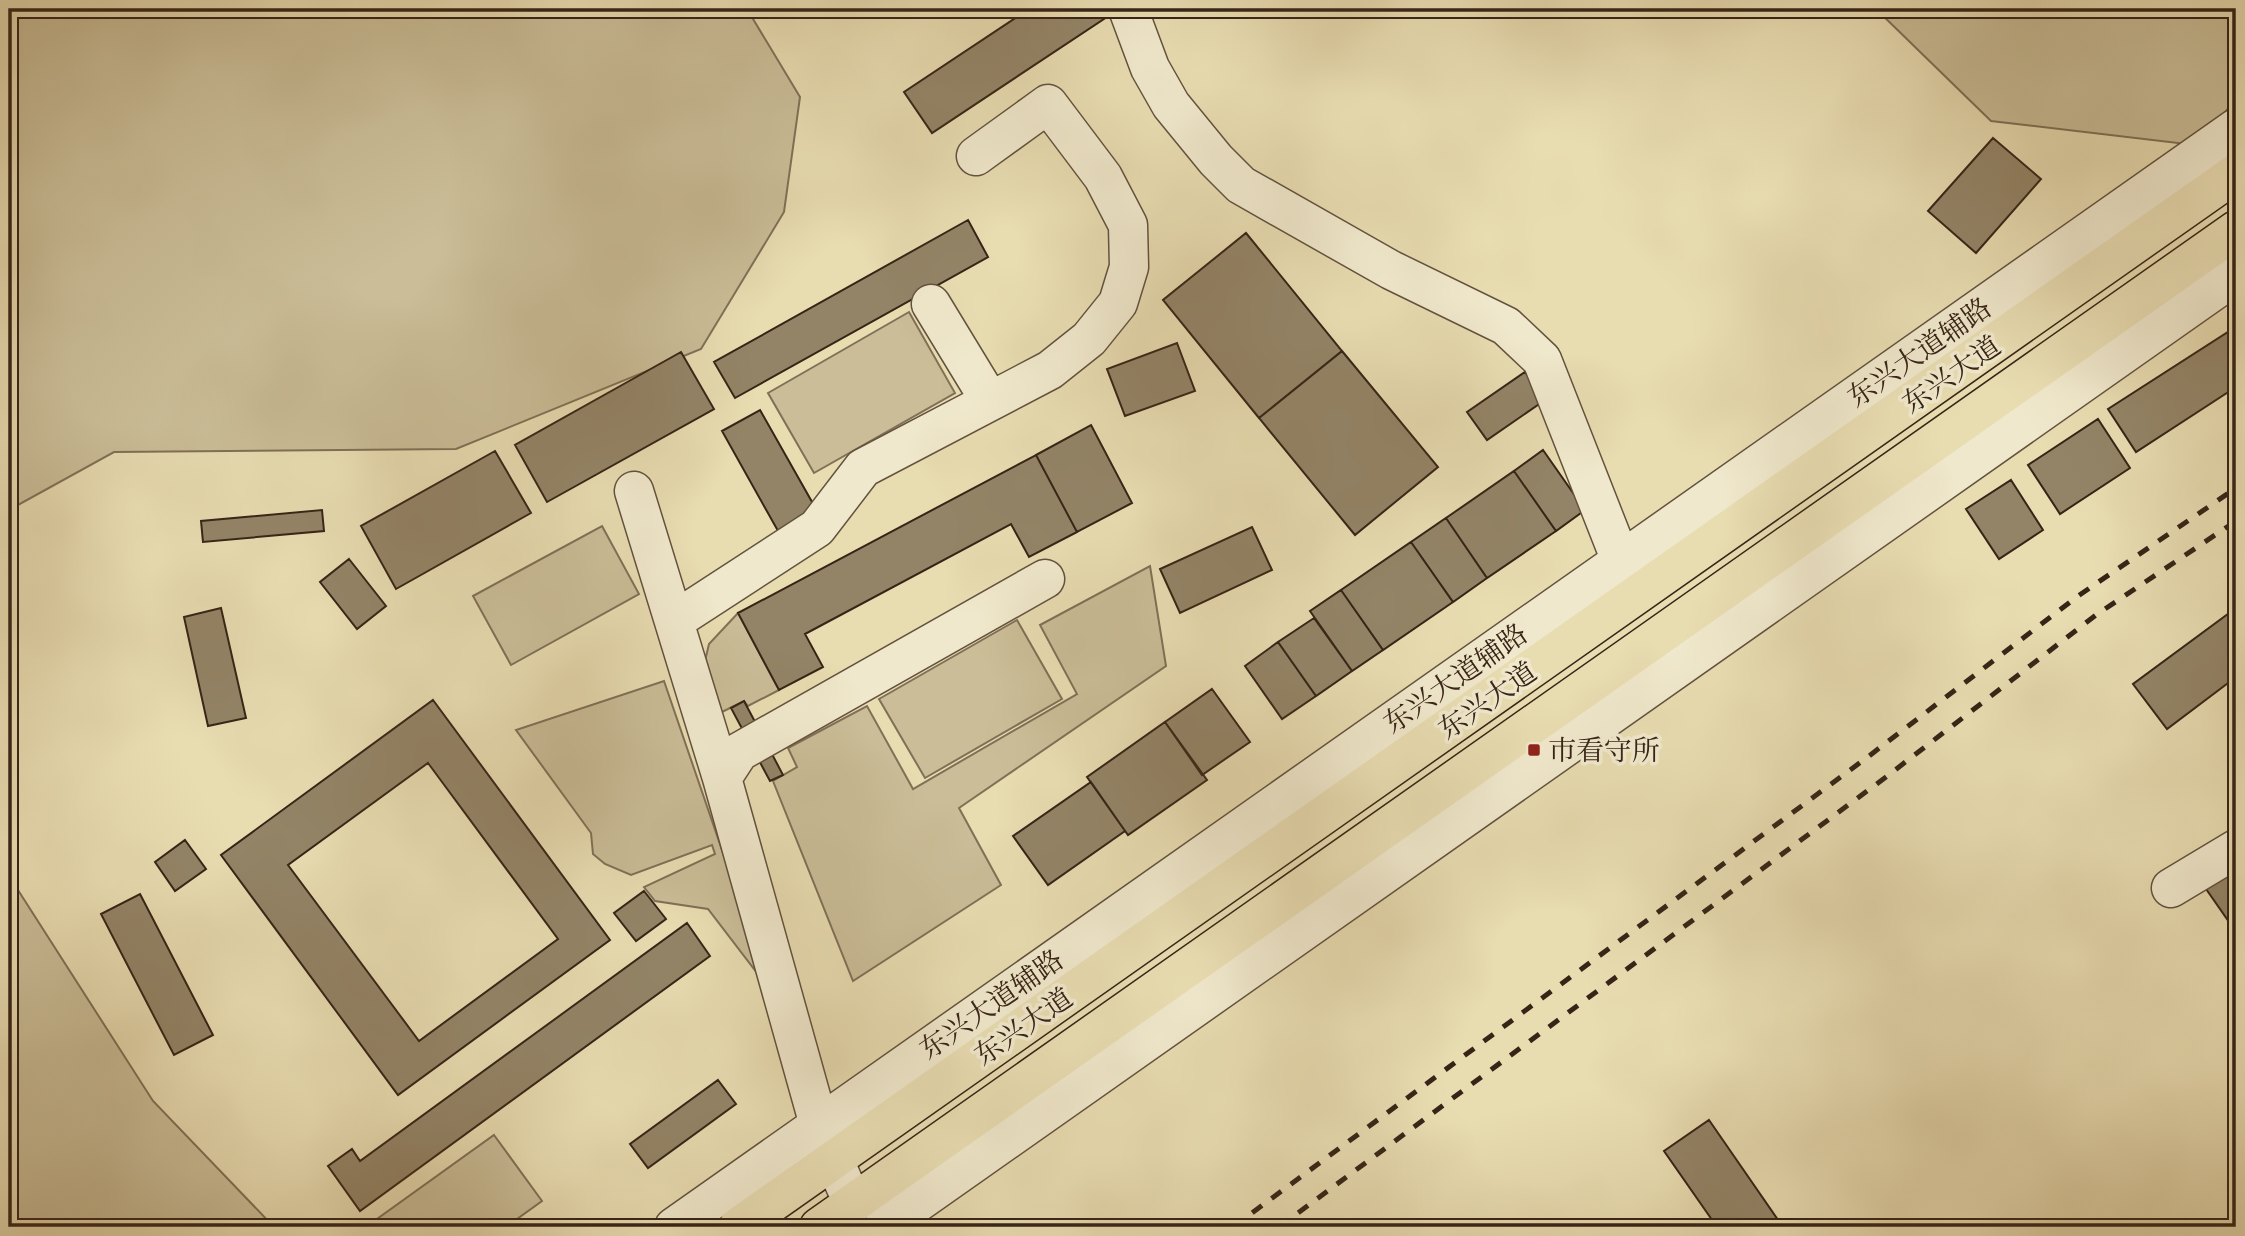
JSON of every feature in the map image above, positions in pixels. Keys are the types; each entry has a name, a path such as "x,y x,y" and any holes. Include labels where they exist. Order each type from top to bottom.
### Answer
{"main road":[{"name":"东兴大道","path":"738,1227 2236,173"},
{"name":"东兴大道","path":"819,1227 853,1203 1139,1025 1609,672 2236,230"}],"street":[{"path":"1128,9 1150,68 1171,105 1216,160 1241,185 1391,270 1506,326 1542,360 1621,562"},
{"path":"674,621 817,527 863,468 1050,370 1089,339 1118,303 1129,267 1128,225 1103,177 1048,104 976,156"},
{"name":"东兴大道辅路","path":"674,1227 2236,128"},
{"path":"883,1227 1139,1025 1689,660 2236,275"},
{"path":"931,304 990,401"},
{"path":"1981,410 2069,393"},
{"path":"1743,475 1820,466"},
{"path":"634,491 722,778 819,1125 853,1203"},
{"path":"722,778 739,752 1045,579"},
{"path":"1609,672 1689,660"},
{"path":"1347,799 1397,719"},
{"path":"2171,888 2236,849"},
{"path":"1083,939 1179,916"}],"shaded area":[{"path":"9,9 747,9 800,97 784,212 701,349 456,449 114,452 9,510"},
{"path":"1876,9 2236,9 2236,96 2203,146 1991,121"},
{"path":"909,312 955,393 814,473 768,393"},
{"path":"602,526 639,594 511,665 473,596"},
{"path":"1150,566 1166,666 959,808 1001,885 853,981 773,781 797,767 788,748 867,706 913,789 1077,694 1040,625"},
{"path":"738,613 779,690 748,706 744,701 716,715 704,665 709,644"},
{"path":"1017,620 1062,699 925,778 879,699"},
{"path":"664,681 770,990 708,909 655,901 644,887 715,854 712,845 631,875 605,864 593,854 591,833 516,730"},
{"path":"9,876 153,1101 274,1227 9,1227"},
{"path":"494,1135 542,1201 506,1227 372,1227 370,1224"}],"building":[{"path":"1029,9 1119,9 932,133 904,92"},
{"path":"1993,138 2041,179 1976,253 1928,211"},
{"path":"968,220 988,257 735,398 714,362"},
{"path":"1246,233 1342,351 1259,418 1163,300"},
{"path":"2228,332 2236,345 2236,387 2136,452 2108,409"},
{"path":"1177,343 1195,391 1125,416 1107,369"},
{"path":"1342,351 1438,467 1355,535 1259,418"},
{"path":"681,352 714,409 547,502 515,445"},
{"path":"1525,372 1545,400 1487,440 1467,412"},
{"path":"760,410 816,509 778,531 722,431"},
{"path":"2098,419 2130,468 2060,514 2028,465"},
{"path":"1091,425 1132,503 1077,532 1036,455"},
{"path":"1543,450 1585,510 1556,531 1514,471"},
{"path":"495,451 531,513 396,589 361,526"},
{"path":"1036,455 1077,532 1029,557 1011,524 805,634 823,667 779,690 738,613"},
{"path":"1514,471 1556,531 1487,578 1446,518"},
{"path":"2011,480 2043,530 1999,559 1966,509"},
{"path":"322,510 324,531 203,542 201,521"},
{"path":"1446,518 1487,578 1453,602 1411,542"},
{"path":"1252,527 1272,570 1180,613 1160,569"},
{"path":"1411,542 1453,602 1383,650 1341,590"},
{"path":"349,559 386,606 357,629 320,582"},
{"path":"1341,590 1383,650 1352,671 1310,611"},
{"path":"221,608 246,718 208,726 184,617"},
{"path":"2236,608 2236,677 2167,729 2133,684"},
{"path":"1314,618 1352,671 1316,696 1278,642"},
{"path":"1278,642 1316,696 1282,719 1245,666"},
{"path":"1212,689 1250,742 1202,775 1165,722"},
{"path":"433,700 610,940 398,1095 221,855","holes":["428,763 558,939 419,1041 288,865"]},
{"path":"744,701 783,775 770,781 731,708"},
{"path":"1165,722 1207,780 1128,835 1087,777"},
{"path":"1091,782 1125,831 1048,885 1013,836"},
{"path":"185,840 206,869 175,891 155,862"},
{"path":"2236,863 2236,932 2204,886"},
{"path":"644,891 666,919 636,941 614,913"},
{"path":"140,894 213,1035 174,1055 101,914"},
{"path":"687,923 710,956 360,1211 328,1166 352,1149 360,1161"},
{"path":"718,1080 736,1104 648,1168 630,1144"},
{"path":"1709,1120 1783,1227 1717,1227 1664,1151"}],"railway":[{"path":"1233,1227 1869,756 2078,596 2236,488"},
{"path":"1279,1227 1886,777 2096,615 2236,521"}],"place":[{"name":"巿看守所","path":"1534,750"}]}
